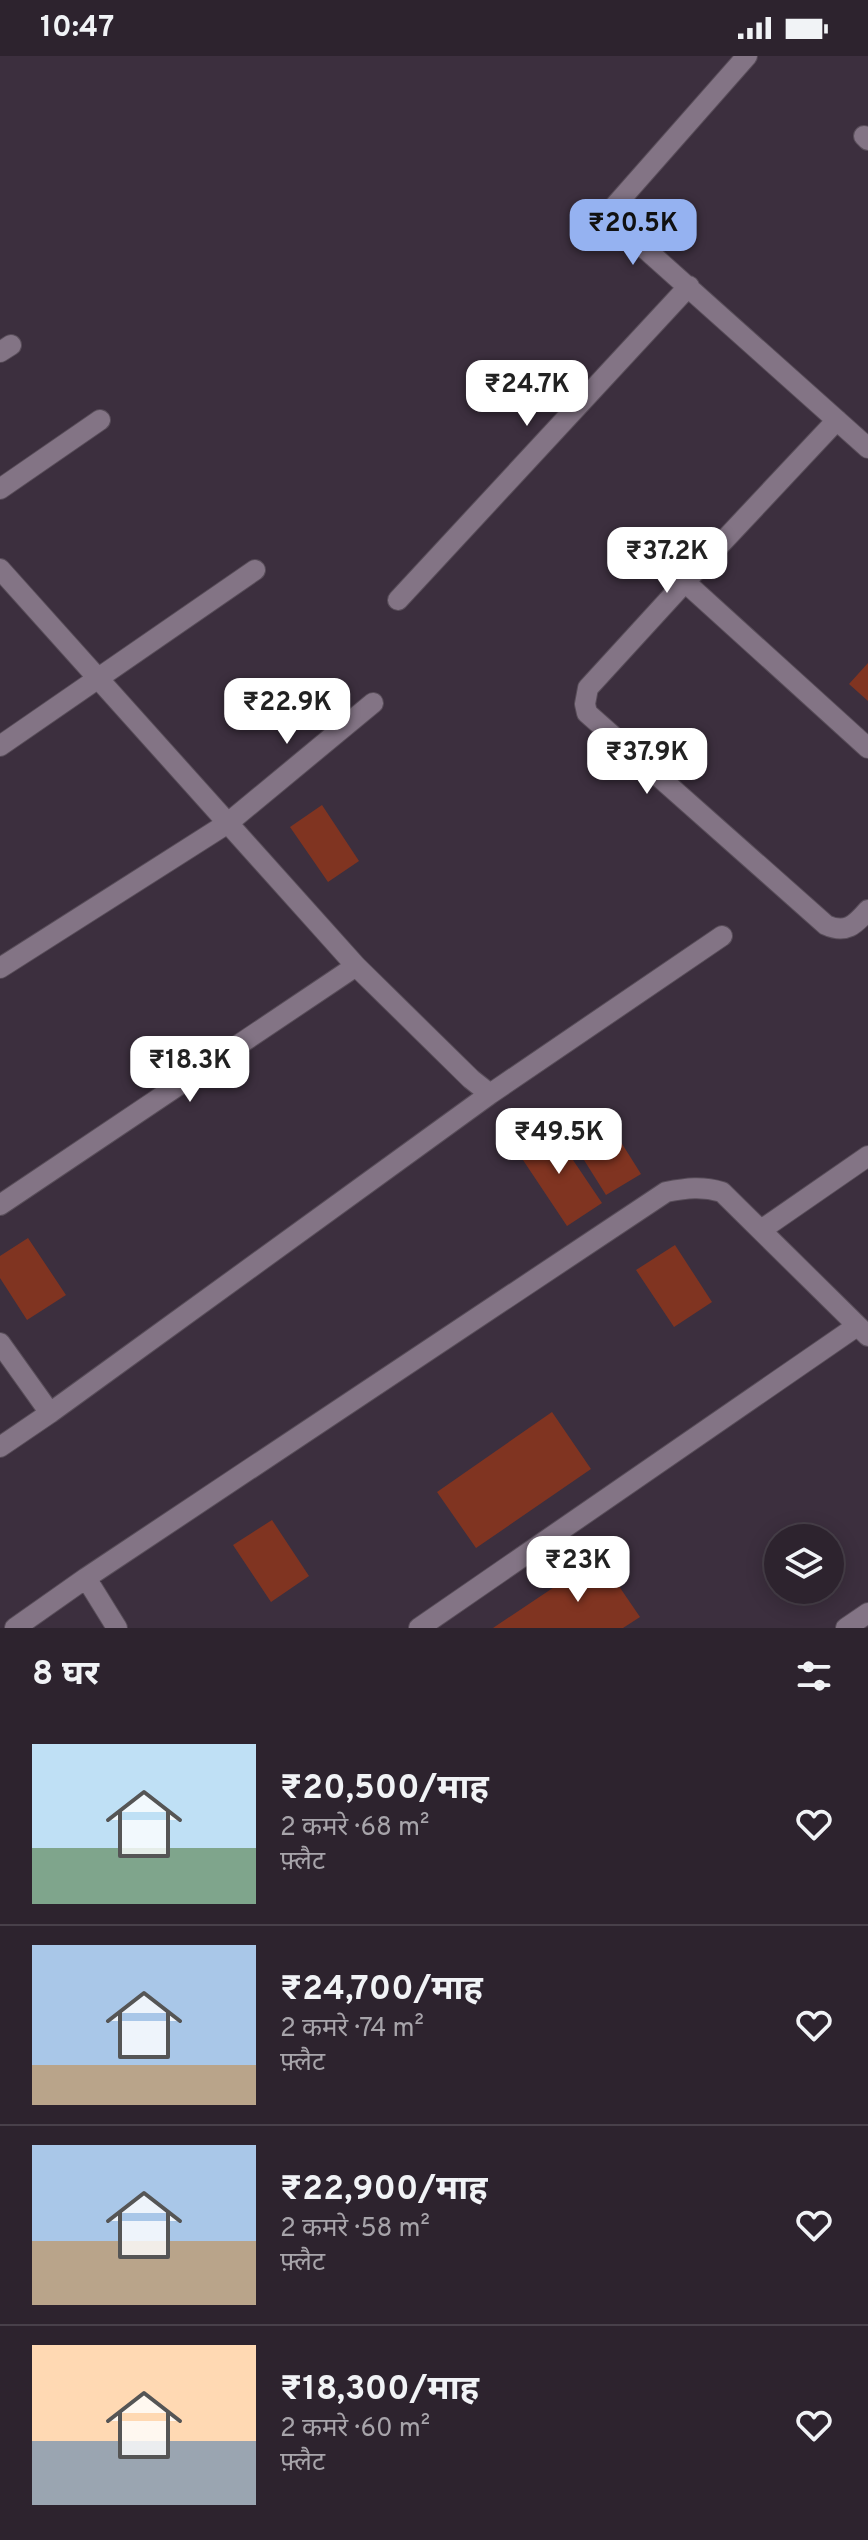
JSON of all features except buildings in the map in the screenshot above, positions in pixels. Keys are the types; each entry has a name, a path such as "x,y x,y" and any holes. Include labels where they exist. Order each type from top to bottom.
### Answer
{"street":[{"path":"747,56 611,214 614,221 868,448"},
{"path":"398,600 689,286"},
{"path":"0,489 100,420"},
{"path":"837,420 588,688 585,704 587,713 826,925 845,929 856,924 868,910"},
{"path":"0,569 356,966 490,1094"},
{"path":"0,746 255,570"},
{"path":"685,582 868,748"},
{"path":"0,968 228,823 373,703"},
{"path":"0,1447 490,1094 722,936"},
{"path":"0,1205 356,966"},
{"path":"761,1230 868,1156"},
{"path":"15,1628 666,1192 689,1187 722,1192 862,1331 419,1628"},
{"path":"0,1343 50,1413"},
{"path":"86,1578 117,1628"},
{"path":"846,1628 868,1613"}]}
